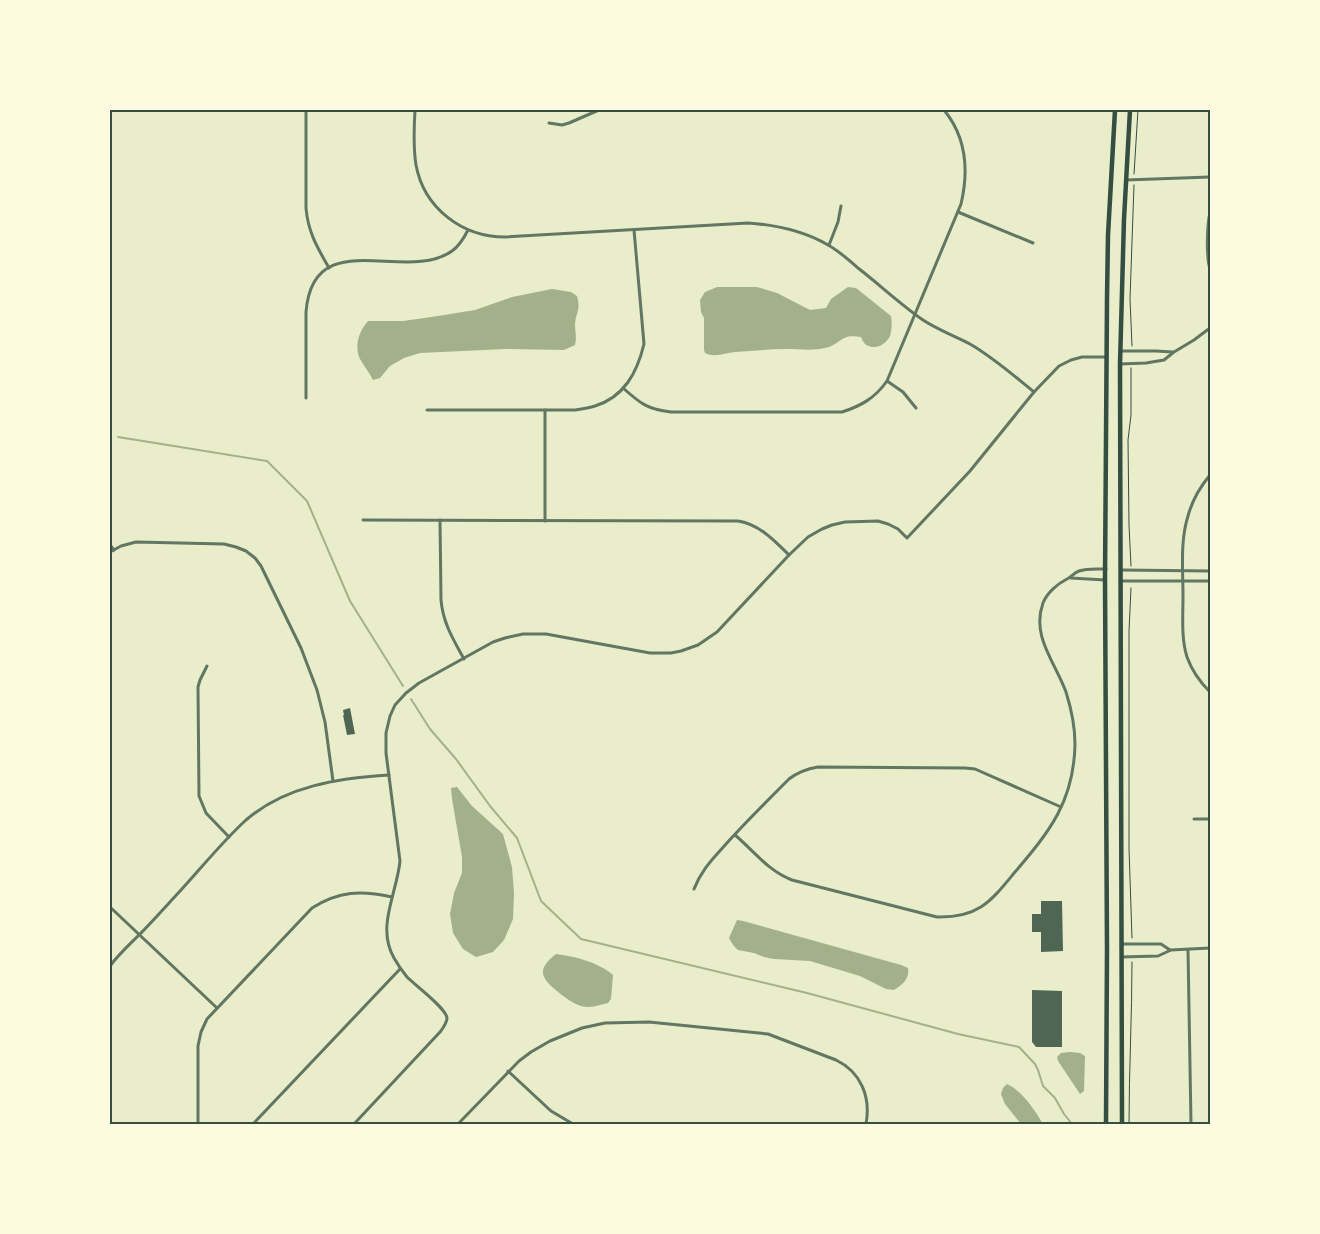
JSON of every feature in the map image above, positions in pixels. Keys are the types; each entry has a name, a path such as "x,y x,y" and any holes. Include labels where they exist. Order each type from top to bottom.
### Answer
{"main road":[{"path":"1106,1124 1105,580 1108,235 1114,110"},
{"path":"1122,1124 1120,364 1123,238 1130,110"}],"street":[{"path":"306,110 307,220 312,237 329,268"},
{"path":"415,110 416,164 424,190 441,212 468,230 489,236 505,237 736,224 759,224 791,229 829,245 915,314 987,355 1034,392"},
{"path":"549,123 562,125 599,110"},
{"path":"623,388 646,407 671,412 842,412 855,408 876,395 887,381 958,212 964,190 966,165 964,152 957,130 945,110"},
{"path":"1126,180 1210,177"},
{"path":"829,245 838,222 841,206"},
{"path":"958,212 1033,243"},
{"path":"1210,212 1208,255 1210,269"},
{"path":"306,398 307,299 316,279 329,268 339,263 352,261 417,262 436,260 456,248 468,230"},
{"path":"427,410 575,410 594,407 608,401 623,388 634,374 640,362 644,344 634,230"},
{"path":"1120,364 1164,360 1210,328"},
{"path":"1121,351 1156,350 1174,352"},
{"path":"354,1124 440,1032 447,1018 441,1008 400,969 392,956 387,938 386,926 400,861 386,753 386,733 390,716 406,693 420,683 493,642 523,634 546,634 650,652 671,653 698,645 716,632 808,537 832,525 844,522 878,521 898,529 907,538 970,471 1034,392 1059,366 1071,360 1107,357"},
{"path":"887,381 903,392 916,408"},
{"path":"544,410 545,521"},
{"path":"1210,476 1199,491 1188,516 1184,539 1183,570 1185,651 1195,674 1210,692"},
{"path":"363,520 720,520 746,522 761,530 789,555"},
{"path":"440,520 442,613 446,626 464,659"},
{"path":"110,545 112,551 121,546 136,542 224,544 246,551 258,562 302,648 315,683 323,712 333,782"},
{"path":"734,835 773,871 782,876 926,915 948,918 969,914 990,902 1052,826 1069,788 1073,767 1075,743 1070,706 1041,636 1039,618 1045,599 1060,583 1071,578 1079,571 1106,569"},
{"path":"1120,570 1210,570"},
{"path":"1071,578 1105,580"},
{"path":"1120,581 1210,581"},
{"path":"207,666 198,687 200,796 206,813 229,837"},
{"path":"694,889 703,869 789,778 818,767 975,769 1061,808"},
{"path":"110,966 229,837 246,820 272,802 309,787 389,775"},
{"path":"1194,819 1210,819"},
{"path":"198,1124 198,1046 201,1032 207,1019 312,908 342,895 361,892 392,897"},
{"path":"110,907 217,1008"},
{"path":"1122,944 1161,944 1170,950"},
{"path":"1121,957 1158,956 1170,950 1210,948"},
{"path":"1188,950 1190,1124"},
{"path":"253,1124 400,969"},
{"path":"458,1124 508,1072 531,1052 550,1041 582,1028 605,1023 649,1022 768,1034 836,1060 852,1070 860,1080 867,1099 866,1124"},
{"path":"508,1072 551,1111 573,1124"}],"path":[{"path":"1131,340 1130,265 1138,110"},
{"path":"1130,561 1128,440 1131,415 1131,373"},
{"path":"1131,589 1129,631 1129,848 1132,935"},
{"path":"1129,1124 1132,965"}],"shaded area":[{"path":"717,287 757,287 777,293 810,310 826,308 831,299 848,287 856,288 891,316 891,334 886,342 876,347 868,346 861,337 849,336 831,346 820,349 773,349 716,355 705,353 704,318 701,312 700,300 705,292"},
{"path":"552,289 571,292 577,296 578,301 575,345 564,350 505,349 420,353 404,358 390,366 380,378 373,380 358,354 358,339 368,321 403,321 475,310 512,297"},
{"path":"457,787 472,806 503,834 512,867 513,919 504,940 493,952 476,957 463,949 453,933 450,914 454,893 462,873 462,857 451,788"},
{"path":"737,920 901,965 908,968 908,975 902,984 894,990 886,989 860,976 810,961 774,959 738,950 729,938"},
{"path":"556,954 586,961 601,967 613,975 611,999 608,1003 584,1007 568,1000 551,986 544,977 543,969"},
{"path":"1061,1053 1080,1053 1085,1056 1084,1091 1080,1094 1057,1057"},
{"path":"1007,1084 1023,1096 1043,1124 1021,1124 1005,1104 1001,1094"}],"building":[{"path":"350,708 355,734 347,735 343,710"},
{"path":"1041,901 1062,901 1063,951 1041,952 1041,932 1032,932 1032,914 1041,914"},
{"path":"1032,990 1062,991 1062,1047 1036,1047 1032,1042"}],"waterway":[{"path":"118,437 267,461 307,501 350,601 403,686"},
{"path":"411,699 430,729 456,759 490,806 517,838 541,901 581,939 807,993 958,1034 1019,1047 1035,1064 1043,1086 1055,1098 1072,1124"}]}
